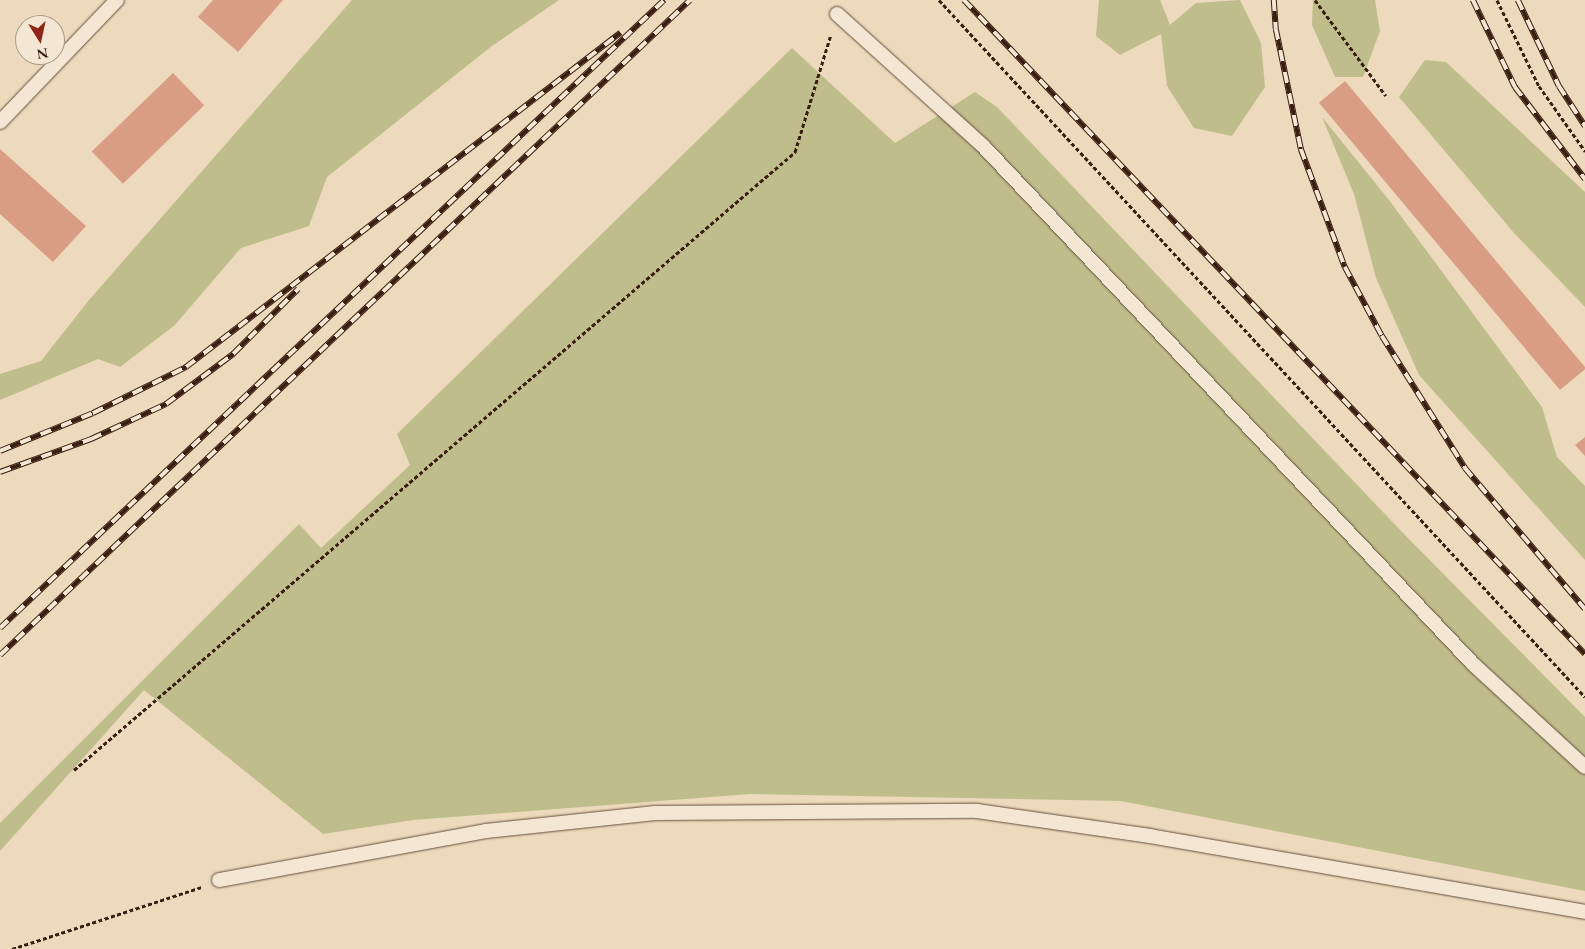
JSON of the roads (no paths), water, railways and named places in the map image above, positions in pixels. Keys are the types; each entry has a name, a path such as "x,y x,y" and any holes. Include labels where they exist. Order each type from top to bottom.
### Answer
{"lane":[{"path":"102,16 105,0"},
{"path":"0,122 117,0"},
{"path":"837,14 983,146 1473,664 1585,767"},
{"path":"219,880 486,831 655,813 977,811 1150,836 1585,912"}],"railway":[{"path":"0,628 664,0"},
{"path":"0,655 690,0"},
{"path":"964,0 1585,654"},
{"path":"1274,0 1276,29 1301,149 1345,267 1382,336 1465,468 1585,609"},
{"path":"1473,0 1515,87 1585,179"},
{"path":"1518,0 1559,86 1585,126"},
{"path":"0,451 93,413 186,367 620,33"},
{"path":"0,472 91,439 166,404 233,354 298,289"}]}
